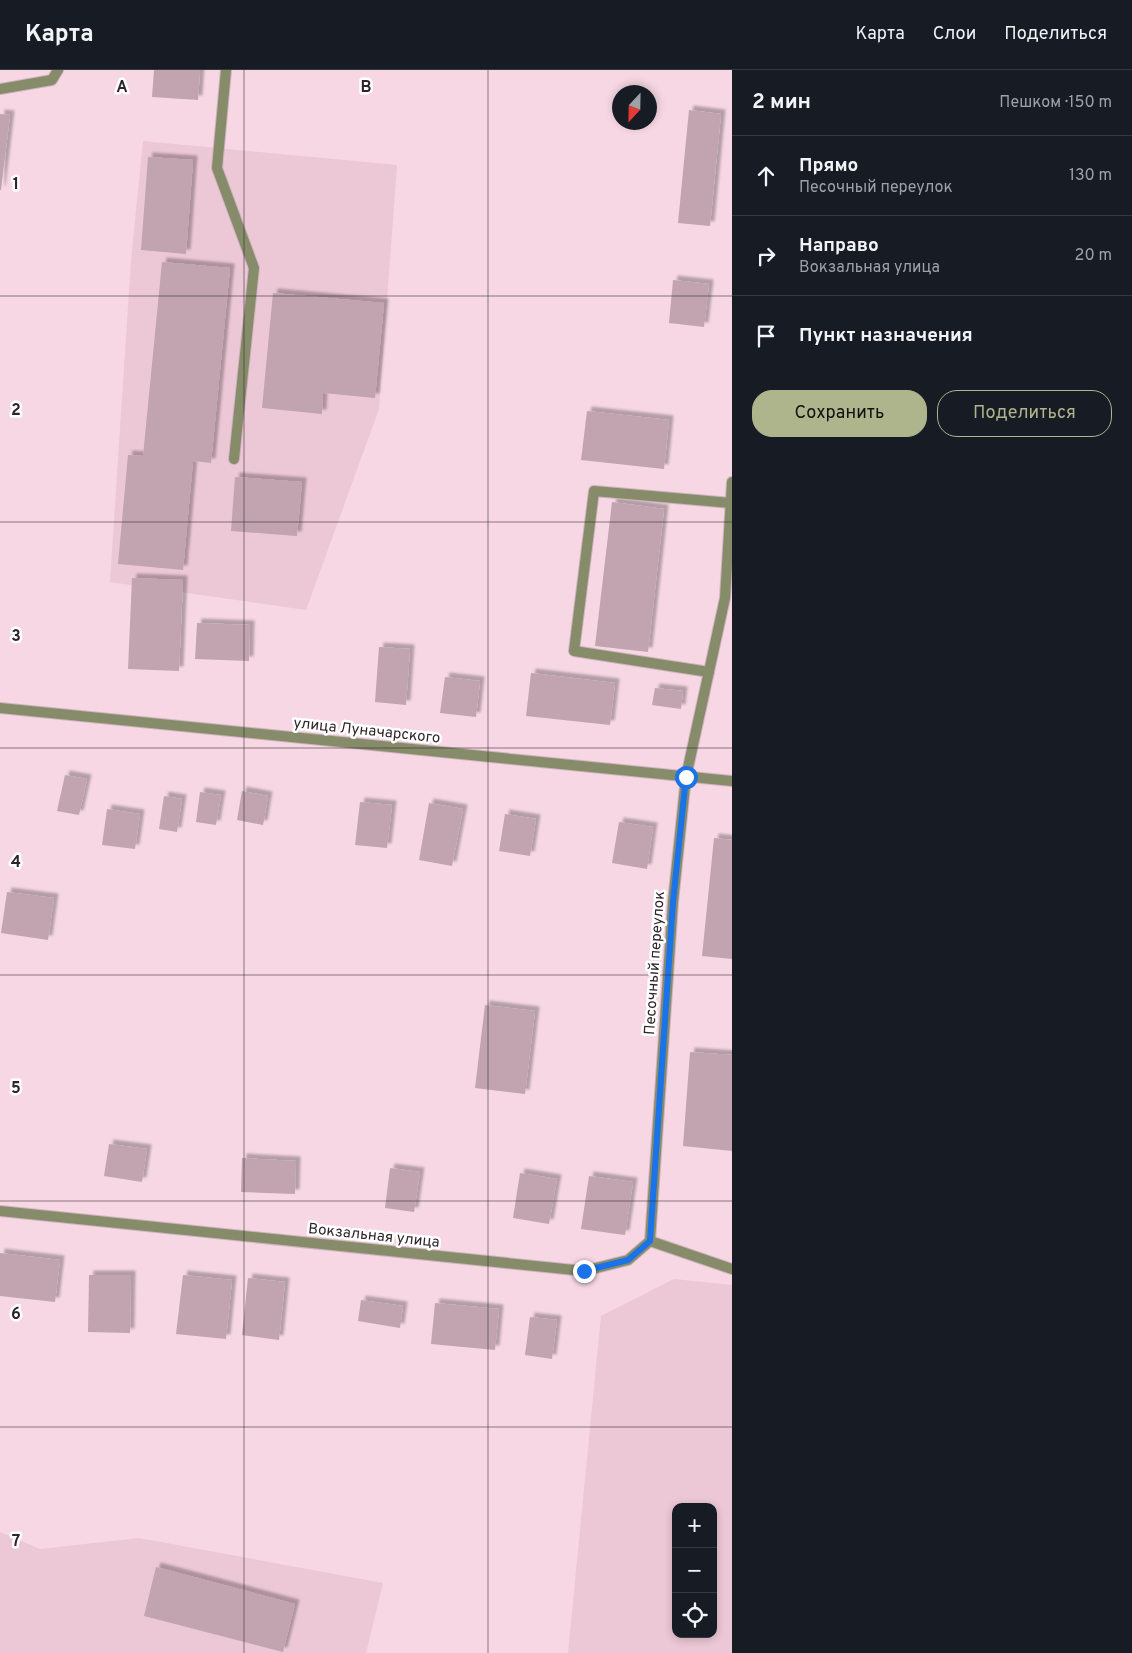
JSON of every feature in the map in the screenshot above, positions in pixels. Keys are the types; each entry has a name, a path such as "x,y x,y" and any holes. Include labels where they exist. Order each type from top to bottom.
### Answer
{"street":[{"path":"0,89 10,89 52,80 58,70"},
{"path":"226,70 217,168 254,268 234,459"},
{"name":"Песочный переулок","path":"650,1241 673,902 686,777 725,598 732,482"},
{"path":"709,672 574,651 594,491 731,503"},
{"name":"улица Луначарского","path":"0,708 732,781"},
{"name":"Вокзальная улица","path":"0,1211 584,1271 628,1260 650,1241"},
{"path":"650,1241 732,1270"}],"shaded area":[{"path":"143,141 397,165 379,409 306,610 110,582 131,261"},
{"path":"674,1279 732,1285 732,1653 568,1653 601,1316"},
{"path":"0,1532 40,1549 139,1538 383,1583 366,1653 0,1653"}],"building":[{"path":"154,70 200,70 198,100 152,97"},
{"path":"689,110 721,114 710,226 678,223"},
{"path":"0,114 10,115 1,190 0,190"},
{"path":"148,157 193,160 186,254 141,250"},
{"path":"162,262 230,268 211,463 193,461 183,570 118,564 128,455 143,456"},
{"path":"673,280 709,284 704,327 669,323"},
{"path":"273,293 384,303 375,398 323,393 322,414 262,408"},
{"path":"587,411 669,420 664,469 581,460"},
{"path":"235,477 302,482 297,536 231,531"},
{"path":"612,502 664,509 648,652 595,646"},
{"path":"132,578 183,580 179,671 128,669"},
{"path":"197,623 250,625 249,661 195,659"},
{"path":"379,647 410,649 406,705 375,702"},
{"path":"531,673 615,683 610,725 526,716"},
{"path":"445,677 480,681 476,717 440,713"},
{"path":"655,688 683,691 681,709 652,705"},
{"path":"65,775 87,779 79,815 57,811"},
{"path":"242,791 268,796 263,825 237,820"},
{"path":"200,792 221,795 216,825 196,822"},
{"path":"164,796 182,799 177,832 159,829"},
{"path":"360,802 392,805 387,848 355,845"},
{"path":"429,803 463,809 452,866 419,860"},
{"path":"107,809 140,814 135,849 102,845"},
{"path":"505,814 536,819 530,856 499,851"},
{"path":"619,822 653,827 647,869 612,863"},
{"path":"714,838 732,840 732,959 702,956"},
{"path":"7,892 54,898 48,940 1,933"},
{"path":"485,1005 535,1011 525,1094 475,1088"},
{"path":"690,1052 732,1055 732,1151 683,1146"},
{"path":"109,1144 147,1149 142,1182 104,1176"},
{"path":"242,1158 296,1161 295,1194 241,1192"},
{"path":"390,1168 420,1172 414,1212 385,1208"},
{"path":"520,1173 557,1179 549,1224 513,1218"},
{"path":"589,1176 633,1182 625,1235 581,1229"},
{"path":"0,1253 60,1260 55,1302 0,1296"},
{"path":"89,1275 131,1275 130,1333 88,1332"},
{"path":"183,1275 232,1280 226,1339 176,1334"},
{"path":"248,1278 285,1282 279,1340 242,1335"},
{"path":"361,1300 403,1306 400,1328 358,1321"},
{"path":"435,1303 499,1309 495,1350 431,1344"},
{"path":"530,1317 557,1320 552,1359 525,1355"},
{"path":"156,1567 295,1604 283,1652 144,1616"}],"route":[{"path":"584,1271 628,1260 650,1241 673,902 686,777"}]}
